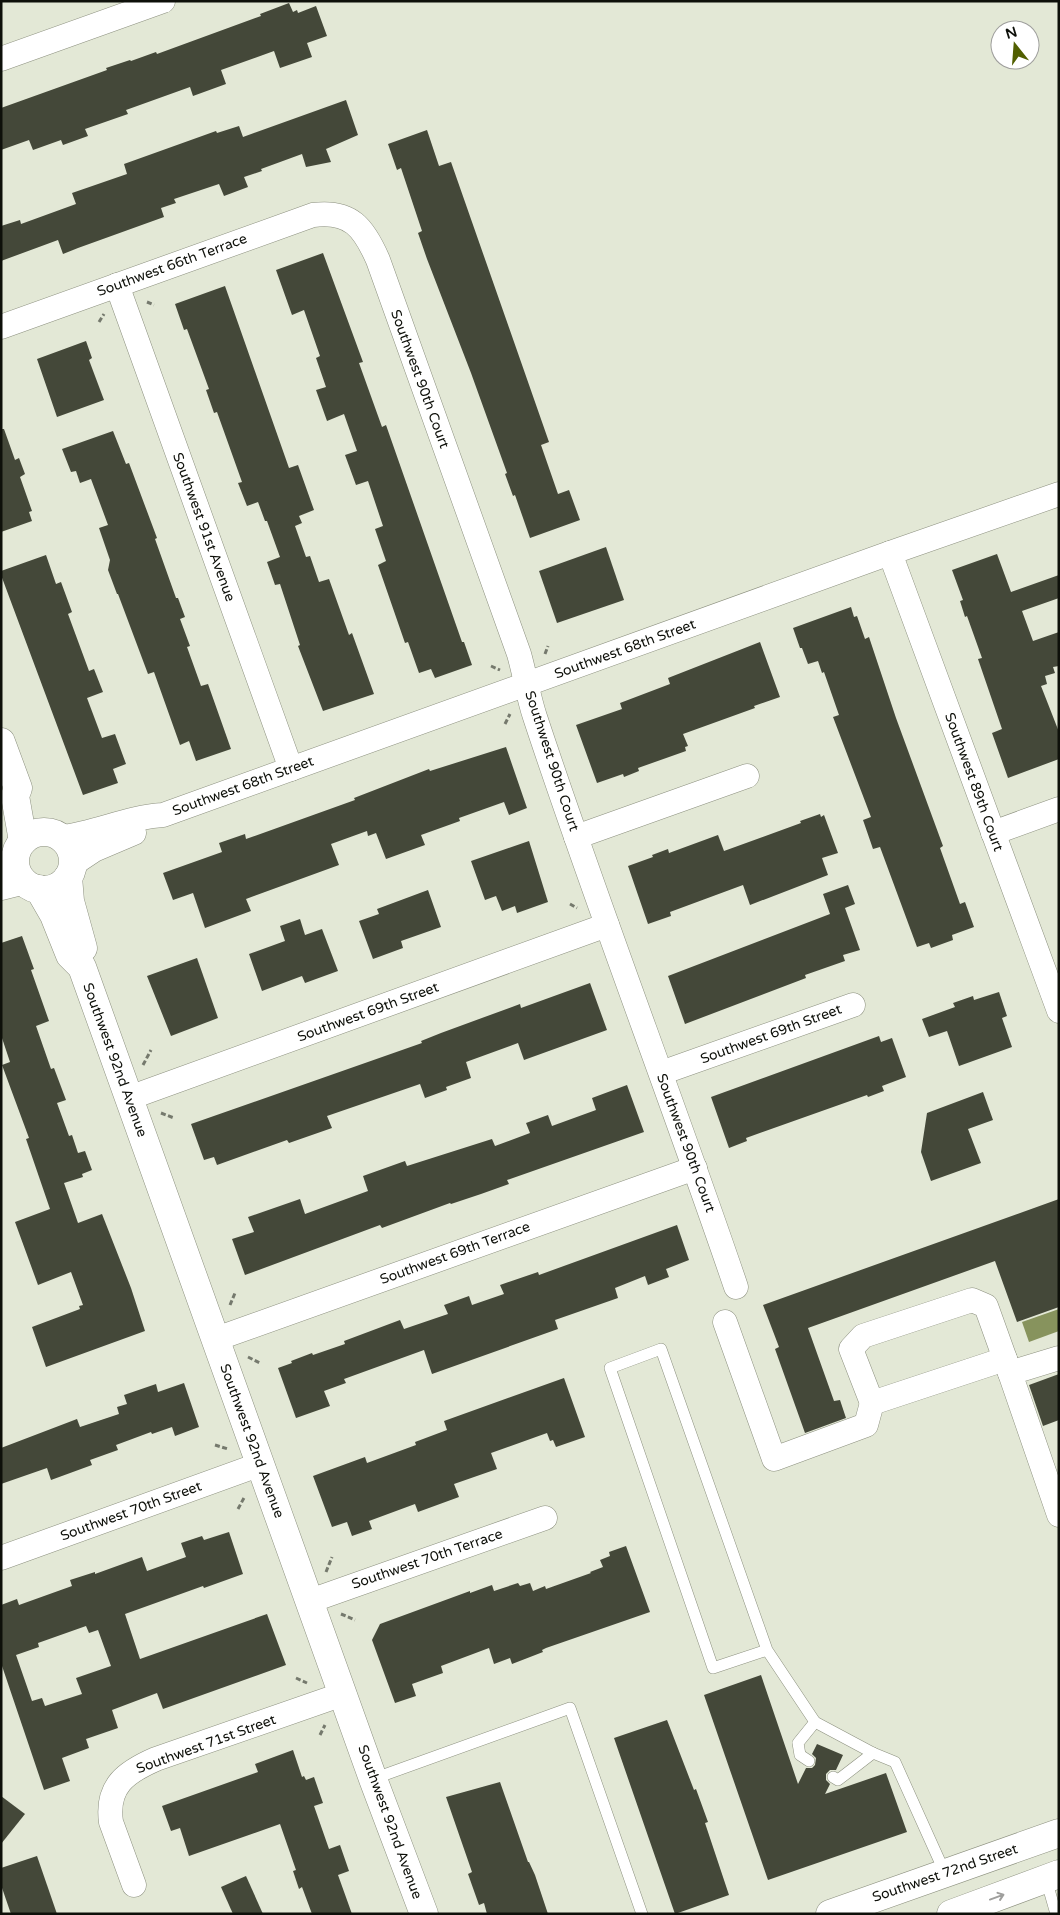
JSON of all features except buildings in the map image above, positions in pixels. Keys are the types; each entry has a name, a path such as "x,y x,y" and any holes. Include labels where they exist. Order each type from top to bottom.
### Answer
{"street":[{"path":"1,59 163,1"},
{"name":"Southwest 66th Terrace","path":"1,327 297,220 322,214 345,217"},
{"name":"Southwest 90th Court","path":"345,217 356,223 367,235 378,260 519,654 534,714 576,837 736,1287"},
{"name":"Southwest 91st Avenue","path":"117,285 291,769"},
{"name":"Southwest 68th Street","path":"27,862 99,830 143,816 163,815 1059,494"},
{"name":"Southwest 89th Court","path":"890,553 1059,1011"},
{"name":"Southwest 92nd Avenue","path":"1,742 18,788 15,796 27,862 54,915 70,955 82,967 424,1914"},
{"path":"576,837 747,776"},
{"path":"993,833 1059,809"},
{"name":"Southwest 68th Street","path":"71,871 94,850 149,827 163,815"},
{"name":"Southwest 92nd Avenue","path":"27,862 72,852 70,901 84,949 82,967"},
{"path":"27,862 47,890 55,888 71,871"},
{"name":"Southwest 69th Street","path":"128,1098 607,926"},
{"name":"Southwest 69th Street","path":"661,1073 853,1005"},
{"name":"Southwest 69th Terrace","path":"216,1339 695,1168"},
{"path":"725,1322 774,1459 866,1426 872,1403 851,1349 863,1336 972,1300 986,1306 1059,1516"},
{"path":"872,1403 1008,1366 1059,1358"},
{"name":"Southwest 70th Street","path":"1,1558 261,1464"},
{"name":"Southwest 70th Terrace","path":"310,1600 545,1518"},
{"name":"Southwest 71st Street","path":"134,1885 110,1822 109,1812 113,1792 125,1776 142,1765 343,1694"},
{"name":"Southwest 72nd Street","path":"830,1914 1059,1833"},
{"path":"945,1873 955,1912 1052,1876"}],"lane":[{"path":"767,1650 713,1668 610,1368 661,1349 767,1650 815,1722 895,1762 945,1873"},
{"path":"374,1778 570,1708 642,1914"},
{"path":"809,1761 800,1754 798,1744 815,1722"},
{"path":"833,1777 838,1780 874,1753"},
{"path":"1052,1876 1056,1914"}],"path":[{"path":"99,322 105,312"},
{"path":"491,666 502,671"},
{"path":"505,724 510,714"},
{"path":"142,1066 151,1050"},
{"path":"158,1112 174,1118"},
{"path":"227,1310 235,1293"},
{"path":"243,1354 260,1363"},
{"path":"215,1445 228,1449"},
{"path":"238,1508 245,1495"},
{"path":"325,1574 332,1557"},
{"path":"338,1613 355,1620"},
{"path":"320,1735 326,1722"}],"shaded area":[{"path":"1059,1309 1059,1331 1029,1342 1022,1322"}]}
